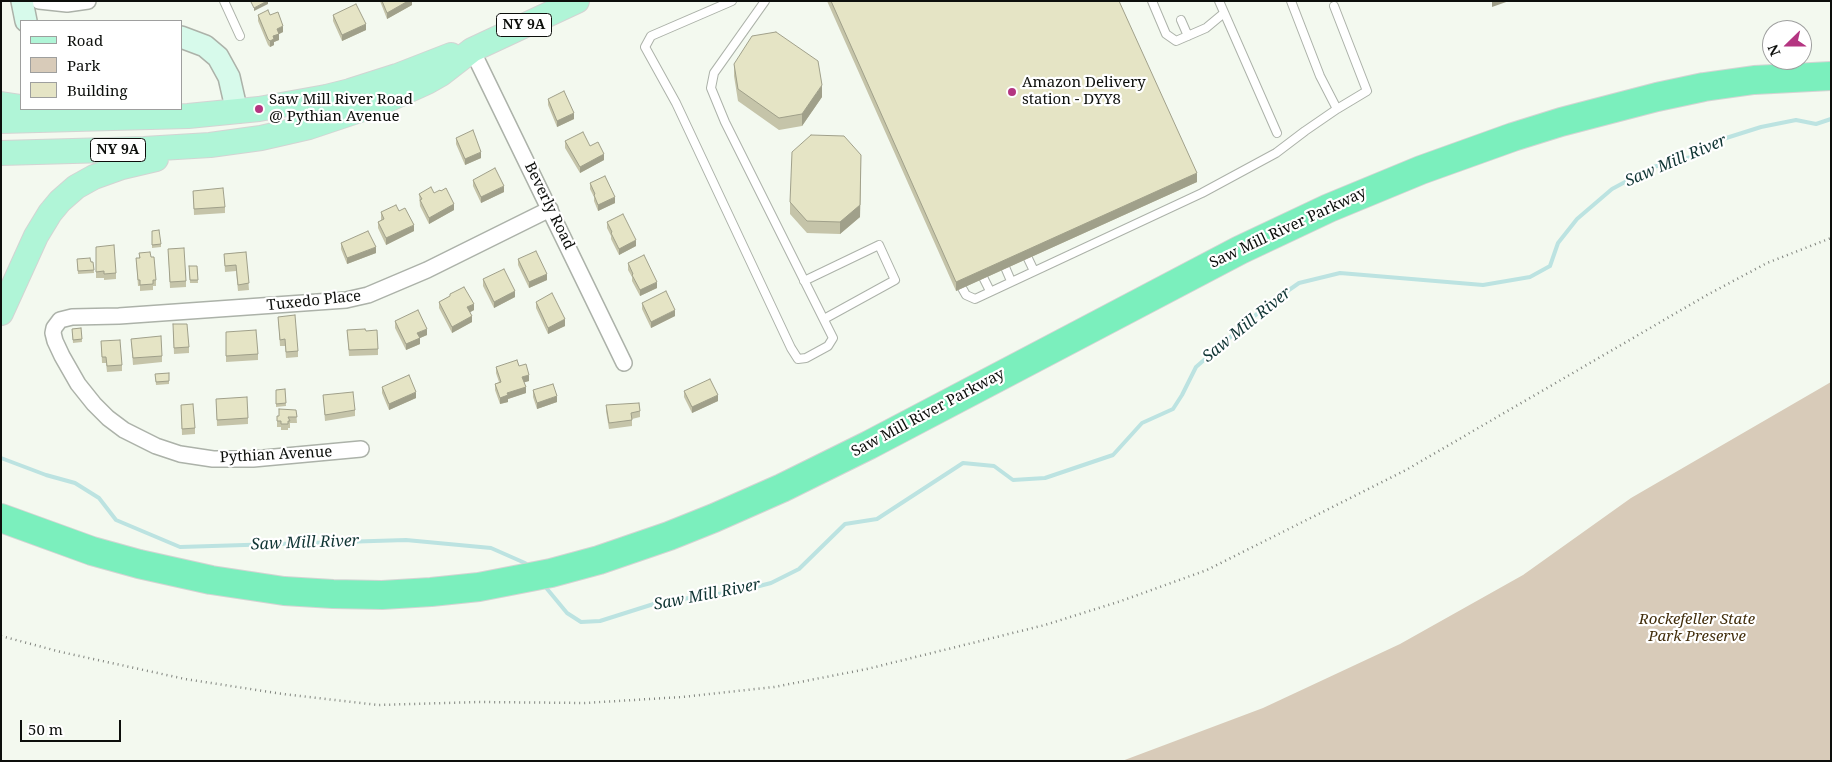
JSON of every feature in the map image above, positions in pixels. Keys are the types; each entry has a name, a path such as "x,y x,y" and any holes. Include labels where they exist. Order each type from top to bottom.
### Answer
{"highway":[{"name":"Saw Mill River Parkway","path":"557,580 599,560 661,539 782,488 884,437 1240,250 1329,208 1421,170 1513,137 1648,99 1754,80 1831,76"},
{"name":"Saw Mill River Parkway","path":"1,536 91,568 139,582 211,597 268,606 333,611 383,612 458,607 516,589 557,580 603,576 673,553 787,504 897,449 1245,266 1335,224 1425,187 1565,138 1661,113 1757,97 1831,93"},
{"name":"Saw Mill River Parkway","path":"1,518 115,558 187,575 259,588 308,593 382,595 516,589"}],"main road":[{"name":"NY 9A","path":"1,121 188,116 237,112 326,97 397,76 450,55 472,50 577,1"},
{"name":"NY 9A","path":"1,153 153,149 235,142 309,127 373,106 427,82 448,69 472,50"},
{"path":"1,104 20,107"},
{"path":"40,110 98,119"},
{"path":"1,313 36,236 46,219 60,201 76,187 94,177 122,166 235,142"}],"street":[{"path":"22,1 26,20"},
{"path":"39,1 67,4 88,1"},
{"path":"182,37 205,46 218,57 229,77 237,112"},
{"name":"Beverly Road","path":"472,50 624,362"},
{"name":"Tuxedo Place","path":"119,316 346,300 368,295 427,270 550,209"},
{"name":"Pythian Avenue","path":"119,316 65,318 56,323 53,333 55,341 70,370 87,396 108,418 134,436 168,450 213,459 253,458 361,449"}],"lane":[{"path":"224,1 240,36"},
{"path":"732,1 651,36 645,47 676,103 798,359 806,358 828,346 833,338 725,122 711,88 714,73 765,1"},
{"path":"1152,1 1166,34 1176,41 1206,28 1224,13"},
{"path":"1219,1 1277,133"},
{"path":"1291,1 1320,76 1337,109"},
{"path":"954,270 966,295 975,299 1202,193 1276,153 1337,109 1367,92 1334,6"},
{"path":"1181,20 1188,36"},
{"path":"1020,241 1034,271"},
{"path":"804,281 880,245 895,280 824,319"},
{"path":"997,251 1011,281"},
{"path":"976,260 990,291"}],"path":[{"path":"1,636 61,652 185,679 283,694 378,705 479,702 585,703 682,697 774,688 868,669 1045,625 1121,601 1206,570 1406,470 1707,295 1759,268 1831,238"}],"green space":[{"name":"Rockefeller State Park Preserve","path":"1831,382 1831,761 1122,761 1263,708 1400,644 1523,575 1631,498"}],"building":[{"path":"251,1 267,1 254,8"},
{"path":"382,1 408,1 387,13"},
{"name":"Amazon Delivery station - DYY8","path":"831,1 1119,1 1197,173 956,282"},
{"path":"356,4 366,24 342,35 333,15"},
{"path":"268,10 270,15 278,12 283,26 277,29 279,34 273,36 274,39 270,41 258,15"},
{"path":"776,32 818,61 822,85 802,114 779,118 738,89 734,64 752,36"},
{"path":"564,91 574,113 557,121 548,99"},
{"path":"473,130 481,152 465,159 456,138"},
{"path":"583,132 590,146 598,142 604,154 580,167 565,141"},
{"path":"811,135 844,136 861,155 860,205 840,222 807,221 790,202 792,152"},
{"path":"495,168 504,186 481,197 473,180"},
{"path":"605,176 615,197 598,205 590,183"},
{"path":"431,187 434,193 446,188 454,204 429,218 419,194"},
{"path":"223,188 225,207 194,209 193,191"},
{"path":"396,205 399,211 405,208 414,225 386,238 378,222 384,219 381,212"},
{"path":"623,214 636,240 619,249 607,222"},
{"path":"159,230 161,244 152,245 152,231"},
{"path":"368,231 376,247 347,258 341,243"},
{"path":"114,245 116,273 104,274 104,271 96,272 96,247"},
{"path":"184,248 186,281 170,282 168,249"},
{"path":"536,251 547,274 529,282 518,259"},
{"path":"150,252 151,257 154,257 156,280 153,280 153,284 140,285 136,258 140,258 139,253"},
{"path":"246,252 249,283 238,285 236,265 225,266 224,254"},
{"path":"644,255 657,282 640,290 628,263"},
{"path":"90,258 91,262 93,262 94,270 78,271 77,259"},
{"path":"189,266 197,266 198,280 190,280"},
{"path":"504,269 515,291 494,302 483,279"},
{"path":"464,287 474,304 467,307 472,316 452,327 439,302"},
{"path":"666,291 675,310 651,322 642,303"},
{"path":"552,293 565,319 548,328 536,302"},
{"path":"418,310 427,329 417,333 420,338 406,344 395,321"},
{"path":"295,315 298,351 286,352 285,339 280,340 278,317"},
{"path":"173,324 187,324 189,347 174,348"},
{"path":"81,328 82,339 73,340 72,329"},
{"path":"365,329 366,331 377,330 378,349 349,350 347,330"},
{"path":"256,330 258,354 226,356 226,332"},
{"path":"161,336 162,356 133,358 131,339"},
{"path":"120,340 122,365 107,366 106,357 102,357 101,341"},
{"path":"517,360 519,366 526,364 529,375 522,377 526,387 507,393 508,395 500,398 495,384 501,382 496,367"},
{"path":"169,373 169,381 156,382 155,374"},
{"path":"409,375 416,392 389,404 382,387"},
{"path":"710,379 718,395 692,407 684,391"},
{"path":"553,384 557,396 537,403 533,390"},
{"path":"285,389 286,403 276,404 276,390"},
{"path":"353,392 355,410 325,415 323,395"},
{"path":"247,397 248,418 217,420 216,399"},
{"path":"639,403 640,411 631,413 632,420 609,423 606,405"},
{"path":"193,404 195,428 182,429 181,405"},
{"path":"279,409 296,410 297,417 288,417 290,421 288,421 288,424 281,424 281,421 277,421"}],"waterway":[{"name":"Saw Mill River","path":"543,584 567,613 581,622 600,621 660,602 740,591 771,583 799,569 845,524 877,519 963,463 994,466 1013,480 1045,478 1113,455 1142,423 1173,409 1196,367 1266,306 1299,283 1340,273 1483,285 1530,277 1550,266 1558,243 1577,219 1612,189 1653,167 1691,157 1723,139 1761,127 1796,120 1816,124 1831,119"},
{"name":"Saw Mill River","path":"1,458 46,475 75,483 99,498 116,520 180,547 406,540 491,548 525,563 529,567"}],"place":[{"name":"Amazon Delivery station - DYY8","path":"1012,92"},
{"name":"Saw Mill River Road @ Pythian Avenue","path":"259,109"}]}
